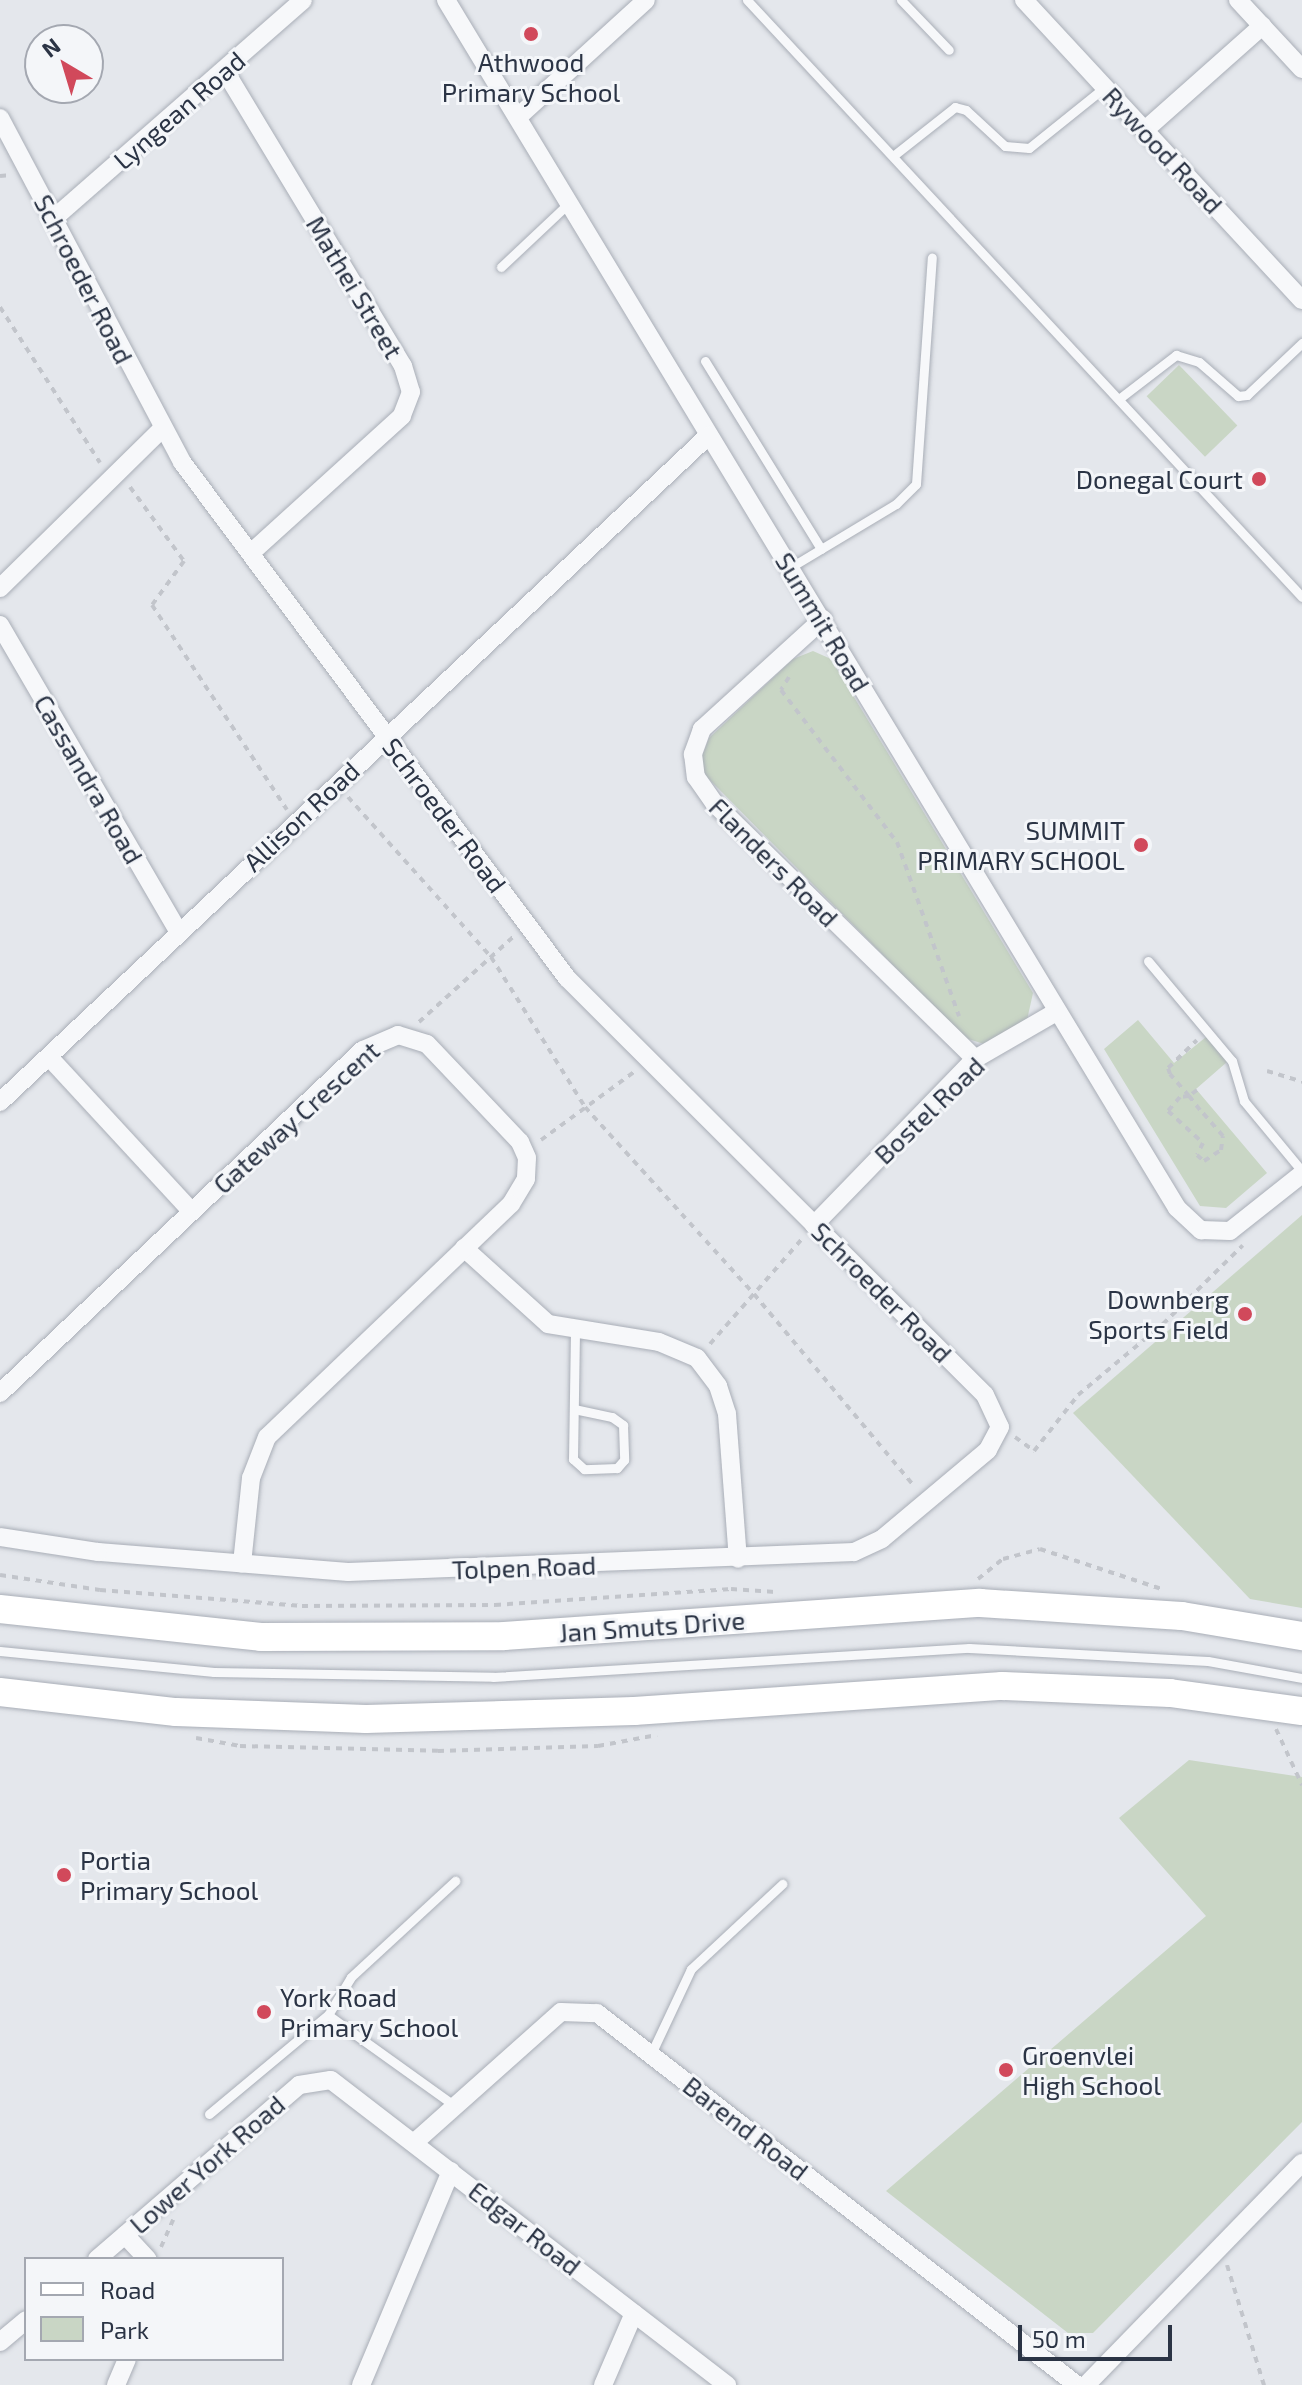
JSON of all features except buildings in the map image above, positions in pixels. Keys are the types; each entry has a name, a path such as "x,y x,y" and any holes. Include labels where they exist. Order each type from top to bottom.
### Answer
{"main road":[{"name":"Jan Smuts Drive","path":"0,1609 261,1637 459,1636 980,1603 1182,1616 1302,1636"},
{"path":"0,1692 176,1712 366,1719 634,1711 1002,1686 1170,1693 1302,1711"}],"street":[{"name":"Lyngean Road","path":"53,219 303,0"},
{"name":"Summit Road","path":"446,0 1177,1208 1192,1225 1210,1233 1239,1226"},
{"path":"518,117 646,0"},
{"name":"Rywood Road","path":"1024,0 1302,300"},
{"path":"1238,0 1302,69"},
{"path":"1145,130 1262,26"},
{"name":"Mathei Street","path":"225,71 403,366 411,392 402,416 252,552"},
{"name":"Schroeder Road","path":"0,118 162,429 527,925 592,1007 985,1395 1000,1427"},
{"path":"0,588 162,429"},
{"name":"Allison Road","path":"0,1102 386,735 709,435"},
{"name":"Flanders Road","path":"823,619 702,729 693,754 696,777 714,803 975,1059"},
{"name":"Cassandra Road","path":"0,625 179,932"},
{"name":"Bostel Road","path":"814,1225 975,1059 1056,1012"},
{"name":"Gateway Crescent","path":"0,1393 363,1050 380,1039 405,1034 427,1044 526,1151"},
{"path":"49,1057 191,1211"},
{"path":"242,1564 251,1478 267,1437 522,1190 526,1151"},
{"path":"1239,1226 1302,1173"},
{"path":"464,1248 529,1311 548,1324 659,1342 697,1358 718,1386 727,1414 738,1559"},
{"name":"Tolpen Road","path":"0,1537 98,1552 348,1572 738,1559 865,1548 988,1450 1000,1427"},
{"name":"Barend Road","path":"416,2141 569,2009 597,2013 1077,2385"},
{"name":"Edgar Road","path":"321,2079 343,2084 727,2385"},
{"name":"Lower York Road","path":"99,2257 299,2085 321,2079"},
{"path":"1086,2385 1302,2163"},
{"path":"361,2385 451,2171"},
{"path":"125,2235 145,2257"},
{"path":"603,2385 634,2313"},
{"path":"0,2342 24,2322"},
{"path":"116,2385 126,2361"}],"lane":[{"path":"747,0 1302,597"},
{"path":"901,0 949,50"},
{"path":"893,156 955,107 966,110 1005,146 1029,148 1105,87"},
{"path":"501,267 570,202"},
{"path":"791,567 896,504 916,484 932,258"},
{"path":"1120,398 1176,355 1199,362 1238,396 1247,395 1302,343"},
{"path":"705,361 821,549"},
{"path":"1148,961 1232,1061 1244,1101 1302,1173"},
{"path":"574,1409 612,1417 623,1425 624,1460 614,1470 584,1469 575,1463 574,1409 575,1330"},
{"path":"0,1651 214,1672 493,1677 969,1648 1208,1661 1302,1678"},
{"path":"209,2114 328,2015 351,1977 455,1881"},
{"path":"651,2054 691,1969 782,1884"},
{"path":"328,2015 455,2106"}],"path":[{"path":"0,307 114,474 184,561 152,605 295,822"},
{"path":"795,666 781,690 897,842 975,1059"},
{"path":"335,784 491,957 585,1107 754,1294 927,1501"},
{"path":"405,1034 527,925"},
{"path":"1197,1090 1189,1096 1180,1097 1168,1111 1203,1143 1198,1158 1209,1160 1221,1150 1223,1136 1189,1096 1170,1074 1169,1064 1208,1031"},
{"path":"526,1151 647,1063"},
{"path":"1267,1071 1302,1082"},
{"path":"697,1358 814,1225"},
{"path":"1000,1427 1034,1451 1078,1395 1244,1250 1239,1226"},
{"path":"973,1584 1003,1559 1040,1549 1174,1594"},
{"path":"0,1575 100,1590 286,1605 495,1605 731,1589 790,1596"},
{"path":"1264,1705 1302,1785"},
{"path":"1220,2246 1264,2385"}],"green space":[{"path":"1179,365 1237,425 1205,457 1147,396"},
{"path":"813,651 831,659 1033,993 1027,1020 984,1044 965,1038 703,773 702,756 709,738 793,659"},
{"path":"1138,1020 1174,1063 1206,1037 1227,1062 1196,1089 1267,1173 1226,1208 1200,1206 1104,1049"},
{"name":"Downberg Sports Field","path":"1302,1215 1302,1608 1250,1599 1073,1413"},
{"path":"1189,1760 1302,1777 1302,2122 1093,2333 1068,2333 886,2191 1206,1916 1119,1818"}],"place":[{"name":"Athwood Primary School","path":"531,34"},
{"name":"Donegal Court","path":"1259,479"},
{"name":"SUMMIT PRIMARY SCHOOL","path":"1141,845"},
{"name":"Downberg Sports Field","path":"1245,1314"},
{"name":"Portia Primary School","path":"64,1875"},
{"name":"York Road Primary School","path":"264,2012"},
{"name":"Groenvlei High School","path":"1006,2070"}]}
